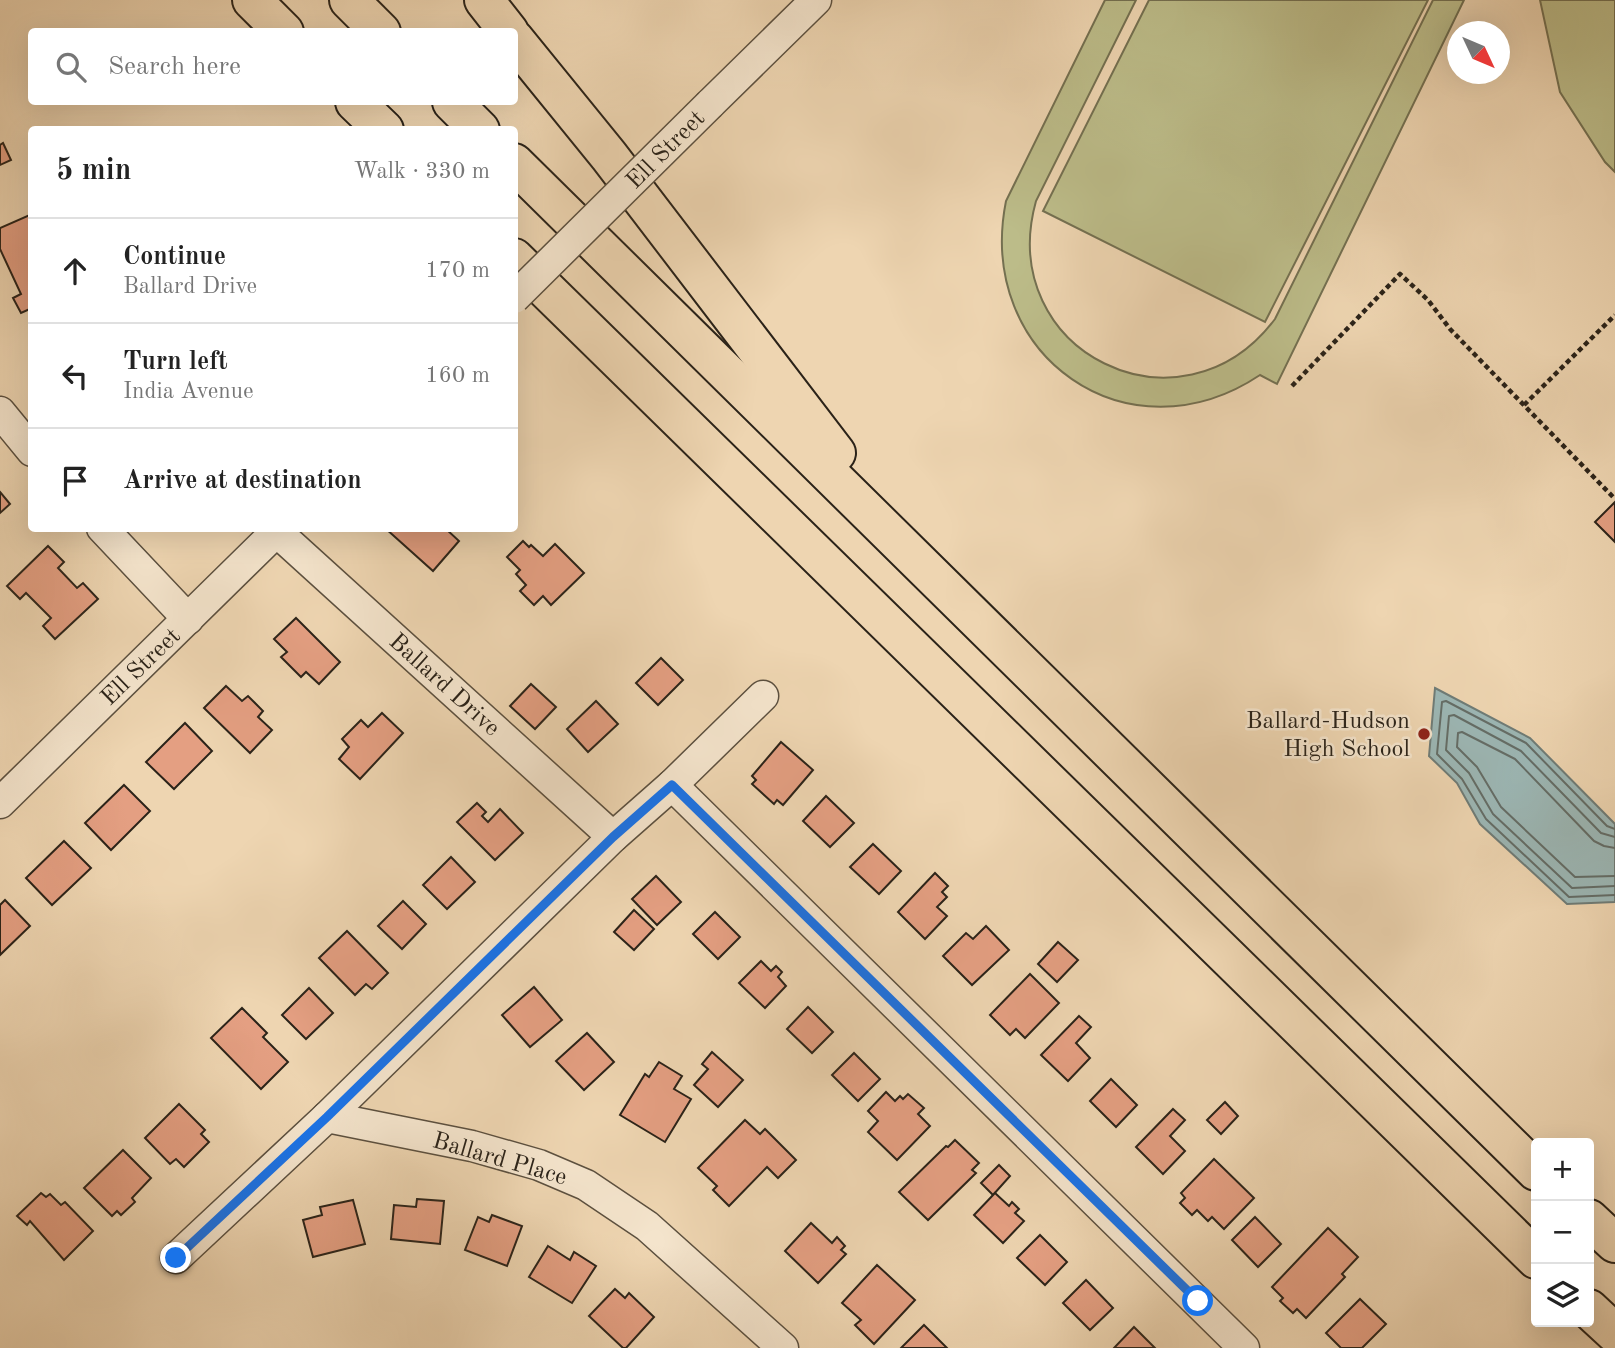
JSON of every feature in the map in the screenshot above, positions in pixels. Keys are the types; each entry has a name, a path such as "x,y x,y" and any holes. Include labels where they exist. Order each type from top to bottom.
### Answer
{"highway":[{"path":"253,0 280,28"},
{"path":"349,0 377,28"},
{"path":"484,0 506,28"},
{"path":"518,44 618,167 923,566"},
{"path":"358,105 380,126"},
{"path":"455,105 476,126"},
{"path":"518,167 1531,1166"},
{"path":"518,262 1531,1254"},
{"path":"1594,1224 1615,1243"},
{"path":"1594,1314 1615,1333"}],"street":[{"name":"Ell Street","path":"518,294 816,0"},
{"path":"0,412 28,446"},
{"path":"106,532 188,619"},
{"name":"Ell Street","path":"0,803 277,532"},
{"name":"Ballard Drive","path":"281,532 613,837"},
{"path":"176,1258 327,1117 613,837 672,785 763,696"},
{"path":"672,785 1244,1348"},
{"name":"Ballard Place","path":"327,1117 472,1146 539,1165 586,1185 647,1226 783,1348"}],"path":[{"path":"1292,386 1400,274 1428,300 1450,329 1615,499"},
{"path":"1524,405 1615,315"}],"green space":[{"path":"1105,0 1136,0 1036,201 1030,255 1042,301 1068,338 1104,364 1147,376 1192,375 1236,356 1275,319 1433,0 1464,0 1454,21 1447,21 1447,35 1277,384 1260,375 1210,399 1160,407 1113,399 1072,379 1038,347 1014,306 1003,257 1006,201"},
{"path":"1149,0 1428,0 1265,322 1043,211"},
{"path":"1540,0 1615,0 1615,172 1605,162 1560,92"}],"water":[{"path":"1435,688 1530,738 1615,824 1615,902 1567,904 1480,824 1457,783 1429,756"}],"building":[{"path":"3,143 11,160 0,165 0,145"},
{"path":"28,216 28,310 21,313 13,298 21,294 0,249 0,228"},
{"path":"0,492 10,504 0,513"},
{"path":"1615,502 1615,542 1595,522"},
{"path":"389,532 449,532 459,541 433,571"},
{"path":"523,541 543,556 555,544 584,573 551,605 543,596 534,605 520,591 526,585 516,574 520,570 507,557"},
{"path":"48,546 64,562 58,568 77,588 83,583 98,599 55,639 43,626 51,618 26,593 20,599 7,586"},
{"path":"296,618 340,662 319,684 306,672 301,677 281,657 287,652 274,639"},
{"path":"661,658 683,680 658,705 636,683"},
{"path":"531,684 556,707 535,729 510,706"},
{"path":"226,686 242,701 248,696 263,711 258,717 272,730 250,753 204,708"},
{"path":"596,701 618,724 588,752 567,729"},
{"path":"382,713 403,733 360,779 339,759 349,747 342,739 361,720 368,727"},
{"path":"185,723 212,751 174,789 146,762"},
{"path":"781,742 813,770 783,805 777,800 774,804 752,784 756,780 752,776"},
{"path":"124,785 150,811 111,850 85,823"},
{"path":"826,796 854,823 830,847 803,821"},
{"path":"477,803 486,812 482,816 488,822 500,809 523,833 495,860 457,822"},
{"path":"64,841 91,868 52,905 26,878"},
{"path":"873,844 901,871 879,894 850,867"},
{"path":"451,857 475,882 447,909 423,885"},
{"path":"935,873 948,886 942,892 947,897 937,907 947,916 925,939 898,912"},
{"path":"656,876 681,902 657,925 632,899"},
{"path":"5,900 30,926 0,955 0,905"},
{"path":"403,901 426,924 402,949 378,926"},
{"path":"634,910 654,929 634,950 614,932"},
{"path":"715,912 740,937 718,959 693,934"},
{"path":"986,926 1009,950 972,985 943,956 966,933 973,939"},
{"path":"347,931 388,973 372,989 366,984 355,995 319,958"},
{"path":"1058,942 1078,960 1057,982 1038,964"},
{"path":"761,961 771,971 776,966 782,972 778,977 786,986 765,1008 739,983"},
{"path":"1030,974 1059,1003 1025,1038 1016,1029 1010,1035 990,1015"},
{"path":"534,987 562,1020 530,1047 502,1015"},
{"path":"309,988 333,1013 306,1039 282,1015"},
{"path":"808,1007 833,1032 812,1053 787,1029"},
{"path":"242,1008 267,1033 263,1037 288,1062 261,1089 211,1038"},
{"path":"1079,1016 1091,1027 1076,1043 1090,1058 1068,1081 1041,1055"},
{"path":"587,1033 614,1062 584,1090 556,1061"},
{"path":"712,1052 743,1080 718,1107 694,1085 708,1069 702,1064"},
{"path":"854,1053 880,1079 858,1101 832,1075"},
{"path":"659,1062 682,1076 674,1089 691,1099 665,1142 620,1115 645,1074 649,1077"},
{"path":"1111,1079 1137,1105 1116,1127 1090,1101"},
{"path":"886,1092 895,1101 908,1094 924,1108 918,1114 930,1126 897,1160 868,1132 878,1121 868,1111"},
{"path":"1225,1102 1238,1116 1221,1134 1207,1120"},
{"path":"179,1104 205,1130 201,1134 209,1142 184,1167 176,1159 170,1164 145,1138"},
{"path":"1173,1109 1185,1120 1170,1136 1185,1151 1163,1174 1136,1147"},
{"path":"745,1120 760,1134 765,1129 796,1160 778,1178 767,1167 729,1206 713,1190 717,1186 698,1168"},
{"path":"955,1140 979,1163 972,1170 976,1173 928,1220 899,1192"},
{"path":"123,1150 151,1178 132,1198 135,1202 121,1215 117,1211 112,1216 84,1188"},
{"path":"1214,1159 1254,1198 1224,1229 1212,1217 1208,1221 1197,1210 1192,1215 1180,1203 1185,1198 1181,1193"},
{"path":"999,1165 1010,1176 993,1195 981,1183"},
{"path":"41,1193 46,1197 50,1194 61,1205 65,1202 93,1231 64,1260 30,1221 27,1225 17,1216"},
{"path":"995,1193 1009,1206 1012,1202 1019,1209 1015,1213 1024,1221 1003,1243 974,1215"},
{"path":"417,1199 444,1201 440,1244 391,1239 394,1205 416,1207"},
{"path":"353,1200 365,1244 313,1257 303,1220 322,1215 320,1207"},
{"path":"492,1215 522,1226 507,1266 465,1250 478,1217 489,1222"},
{"path":"1255,1217 1281,1244 1258,1267 1232,1240"},
{"path":"811,1223 832,1243 837,1237 845,1246 841,1250 846,1254 818,1283 785,1251"},
{"path":"1328,1228 1358,1257 1342,1274 1345,1277 1306,1318 1297,1309 1293,1313 1280,1301 1283,1298 1272,1287"},
{"path":"1040,1235 1067,1262 1045,1285 1017,1258"},
{"path":"548,1246 570,1260 574,1252 596,1266 572,1303 529,1277"},
{"path":"877,1265 915,1300 874,1344 855,1325 861,1320 842,1303"},
{"path":"1086,1280 1113,1308 1090,1330 1063,1303"},
{"path":"615,1289 625,1298 629,1293 654,1317 626,1348 589,1316"},
{"path":"1360,1299 1386,1324 1362,1348 1341,1348 1326,1333"},
{"path":"924,1325 947,1348 901,1348"},
{"path":"1134,1327 1155,1348 1114,1348"}],"place":[{"name":"Ballard-Hudson High School","path":"1424,734"}],"route":[{"path":"176,1258 327,1117 613,837 672,785 1198,1301"}]}
